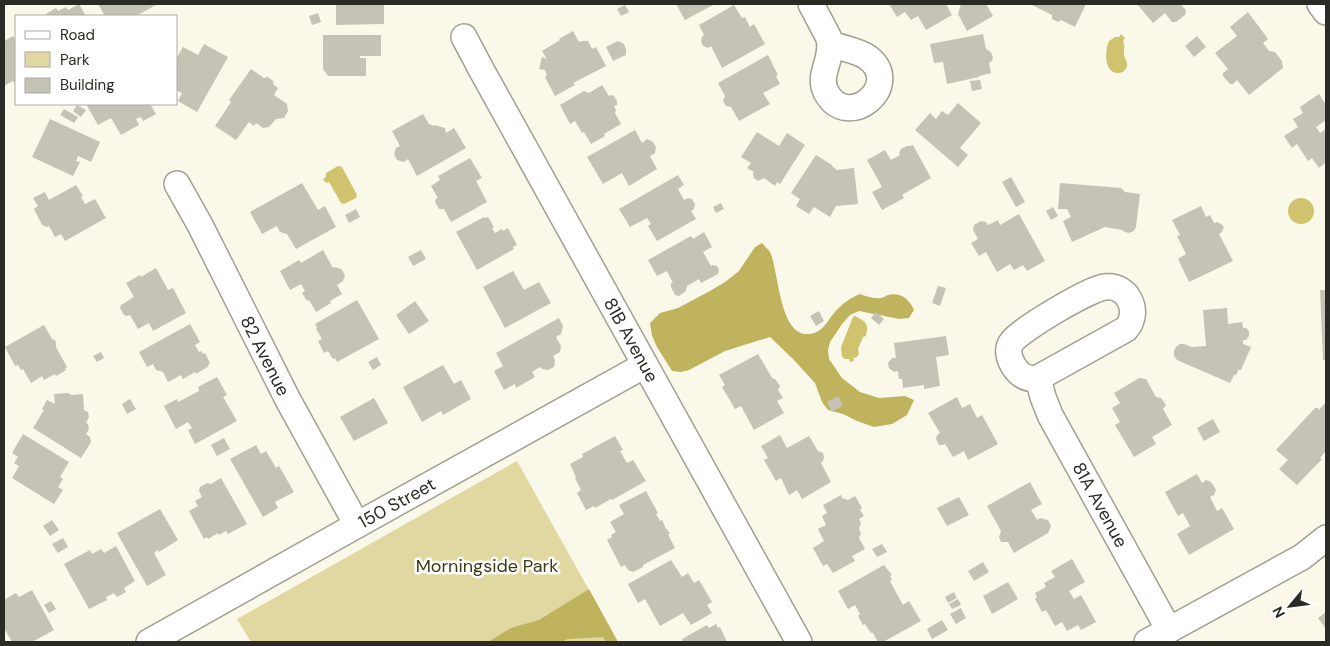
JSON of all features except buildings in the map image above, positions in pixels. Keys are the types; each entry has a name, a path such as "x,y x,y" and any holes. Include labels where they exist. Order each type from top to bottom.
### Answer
{"street":[{"path":"811,4 829,39"},
{"path":"1320,4 1326,12"},
{"name":"81B Avenue","path":"464,37 799,642"},
{"name":"82 Avenue","path":"177,184 200,225 288,400 357,525"},
{"path":"1111,287 1123,292 1130,299 1132,308 1131,321 1126,329 1038,378 1024,376 1011,361 1010,347 1017,336 1033,324 1096,288 1111,287"},
{"name":"150 Street","path":"149,642 646,365"},
{"name":"81A Avenue","path":"1038,378 1050,415 1169,630"},
{"path":"1147,642 1302,557 1326,538"}],"green space":[{"name":"Morningside Park","path":"517,461 618,642 251,642 237,619"}],"shaded area":[{"path":"1121,34 1125,38 1123,41 1124,56 1127,66 1123,72 1117,73 1109,68 1106,51 1109,41 1119,37"},
{"path":"338,166 342,167 357,195 356,198 344,204 341,203 329,182 326,183 323,179 326,177 326,173"},
{"path":"1301,198 1310,202 1314,211 1310,220 1301,224 1292,220 1288,211 1292,202"},
{"path":"762,243 770,252 786,314 792,325 799,332 809,334 818,331 840,306 860,294 882,298 893,294 904,297 910,303 914,310 909,318 899,319 859,311 850,315 830,342 828,350 829,359 842,378 860,392 879,398 905,396 914,400 907,415 892,424 874,427 828,410 822,402 815,383 770,337 725,351 689,370 681,372 672,371 657,347 652,336 650,323 660,313 678,308 725,282 739,271 755,247"},
{"path":"855,316 866,323 867,332 858,349 859,354 853,358 854,361 850,362 849,359 842,357 841,347"},
{"path":"589,589 618,642 606,642 603,637 568,639 561,642 488,642 511,628 539,620"}]}
